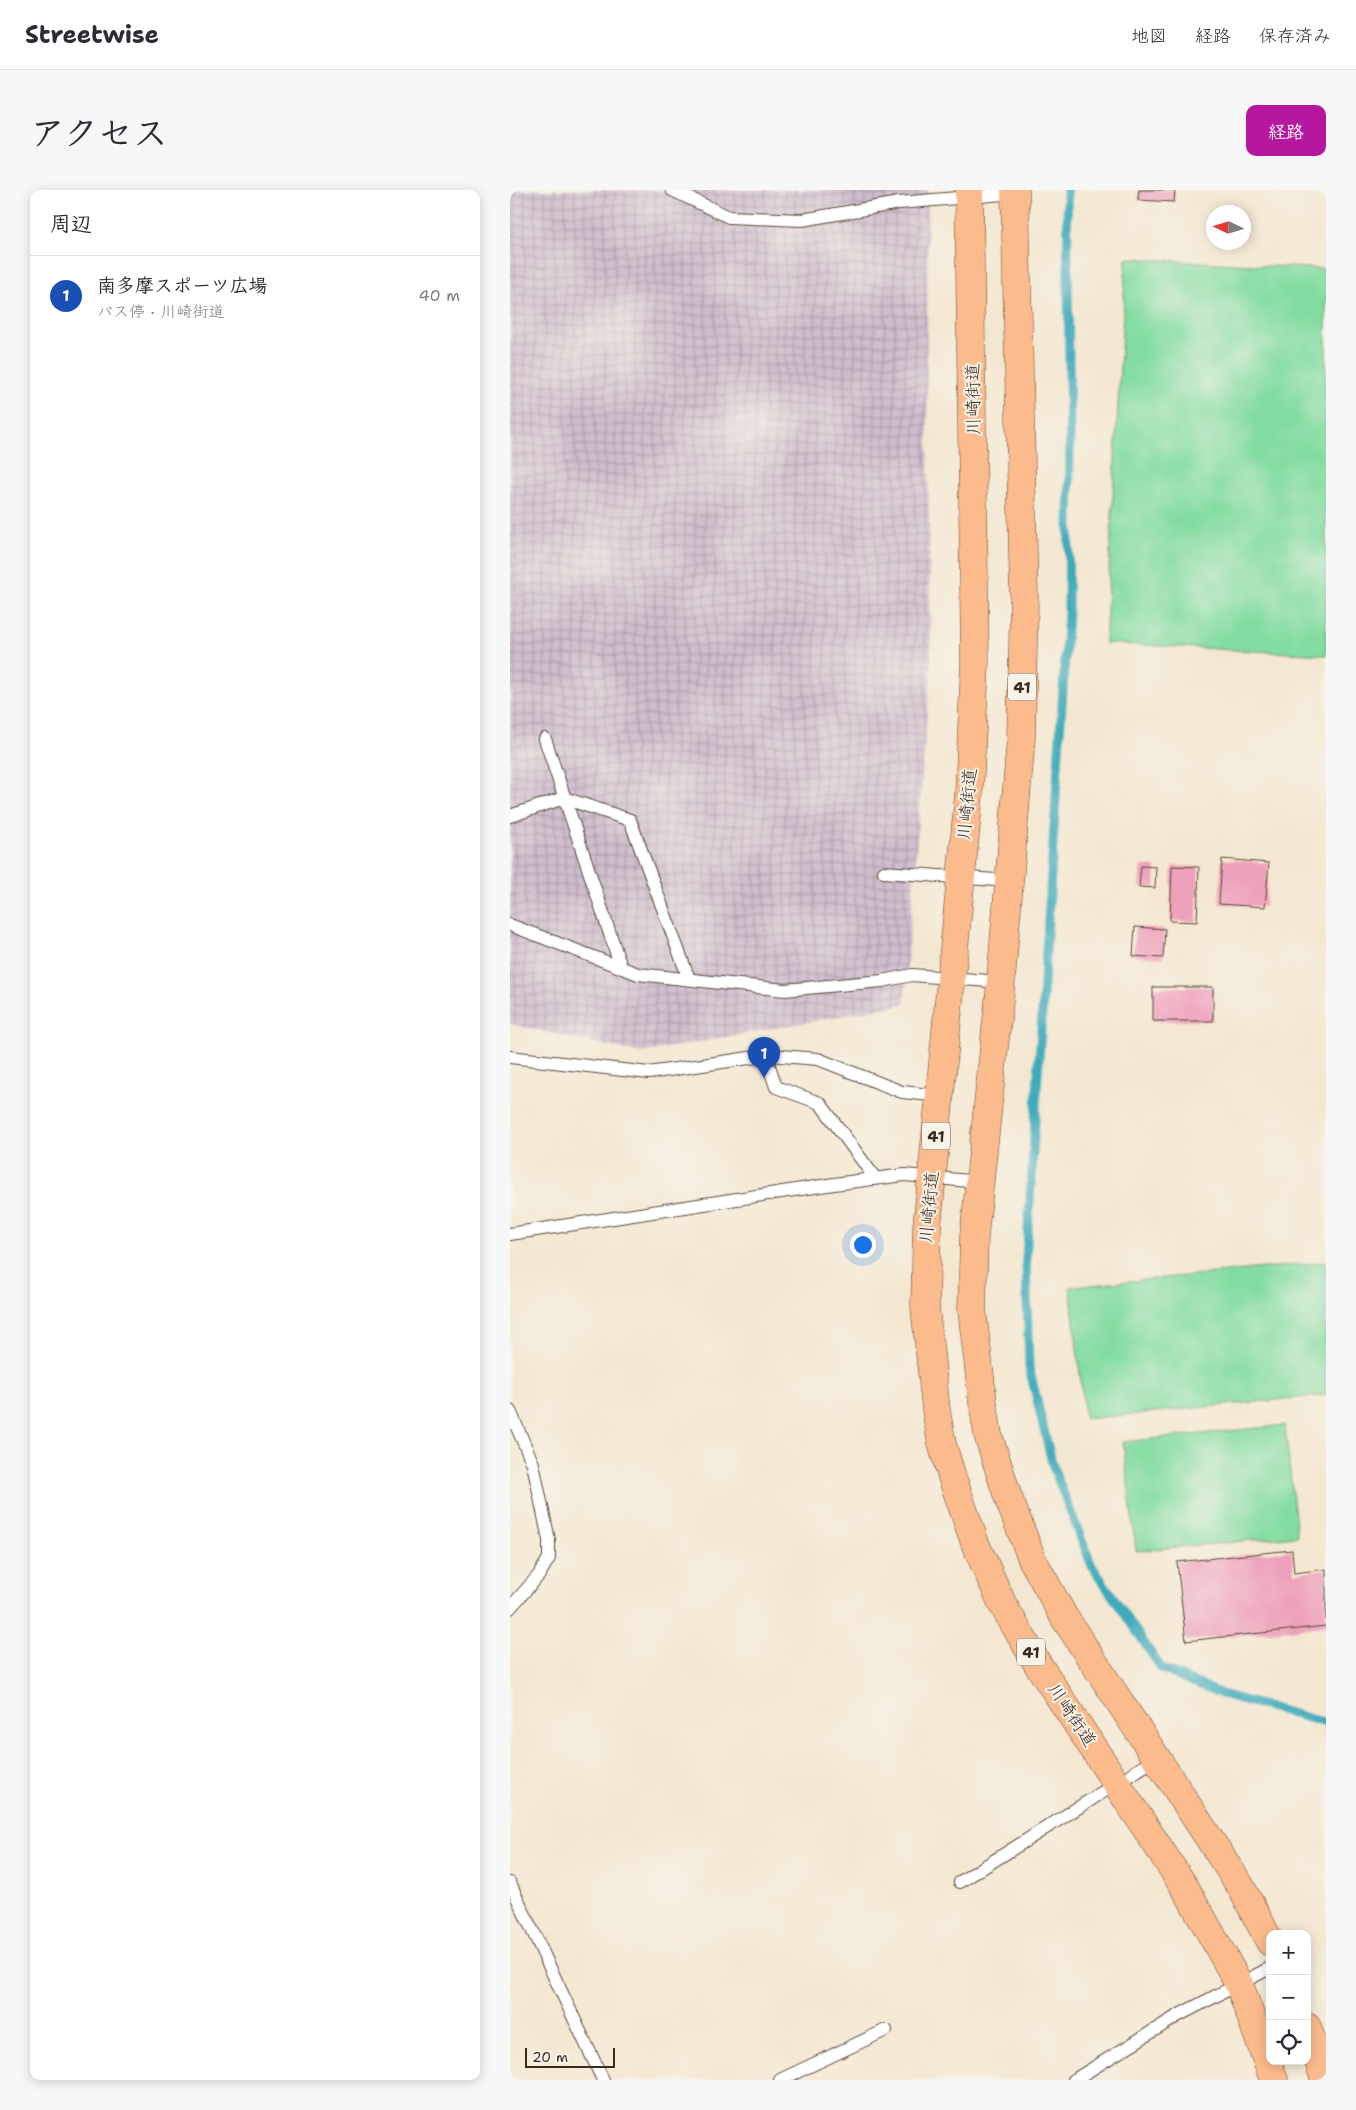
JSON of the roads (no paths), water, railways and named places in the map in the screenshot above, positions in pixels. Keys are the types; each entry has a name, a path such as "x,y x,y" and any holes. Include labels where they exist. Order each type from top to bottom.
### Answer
{"main road":[{"name":"41","path":"1015,192 1024,600 1021,738 1001,982 974,1245 972,1310 978,1372 988,1435 1008,1497 1032,1559 1064,1617 1241,1887 1266,1934"},
{"name":"川崎街道","path":"969,193 976,663 969,794 926,1227 925,1307 936,1410 942,1444 953,1480 975,1542 1003,1605 1037,1663 1186,1889 1239,1984 1274,2080"},
{"path":"1311,2039 1325,2080"}],"lane":[{"path":"672,190 729,217 802,220 969,193 1015,192"},
{"path":"545,739 621,967"},
{"path":"510,816 564,798 630,820 689,979"},
{"path":"884,872 1010,881"},
{"path":"510,925 638,974 785,990 882,981 912,975 1001,982"},
{"path":"510,1057 649,1073 769,1055 818,1059 902,1092 940,1096"},
{"path":"769,1055 769,1066 776,1087 820,1103 876,1178"},
{"path":"510,1234 876,1178 904,1175 980,1182"},
{"path":"510,1411 533,1464 549,1540 549,1558 539,1575 510,1608"},
{"path":"960,1882 1157,1758"},
{"path":"510,1883 603,2080"},
{"path":"1074,2080 1180,2015 1266,1970"},
{"path":"780,2080 886,2030"}],"waterway":[{"path":"1067,190 1070,447 1068,612 1026,1260 1029,1367 1053,1467 1092,1566 1162,1669 1222,1694 1326,1723"}],"place":[{"name":"南多摩スポーツ広場","path":"764,1078"}]}
